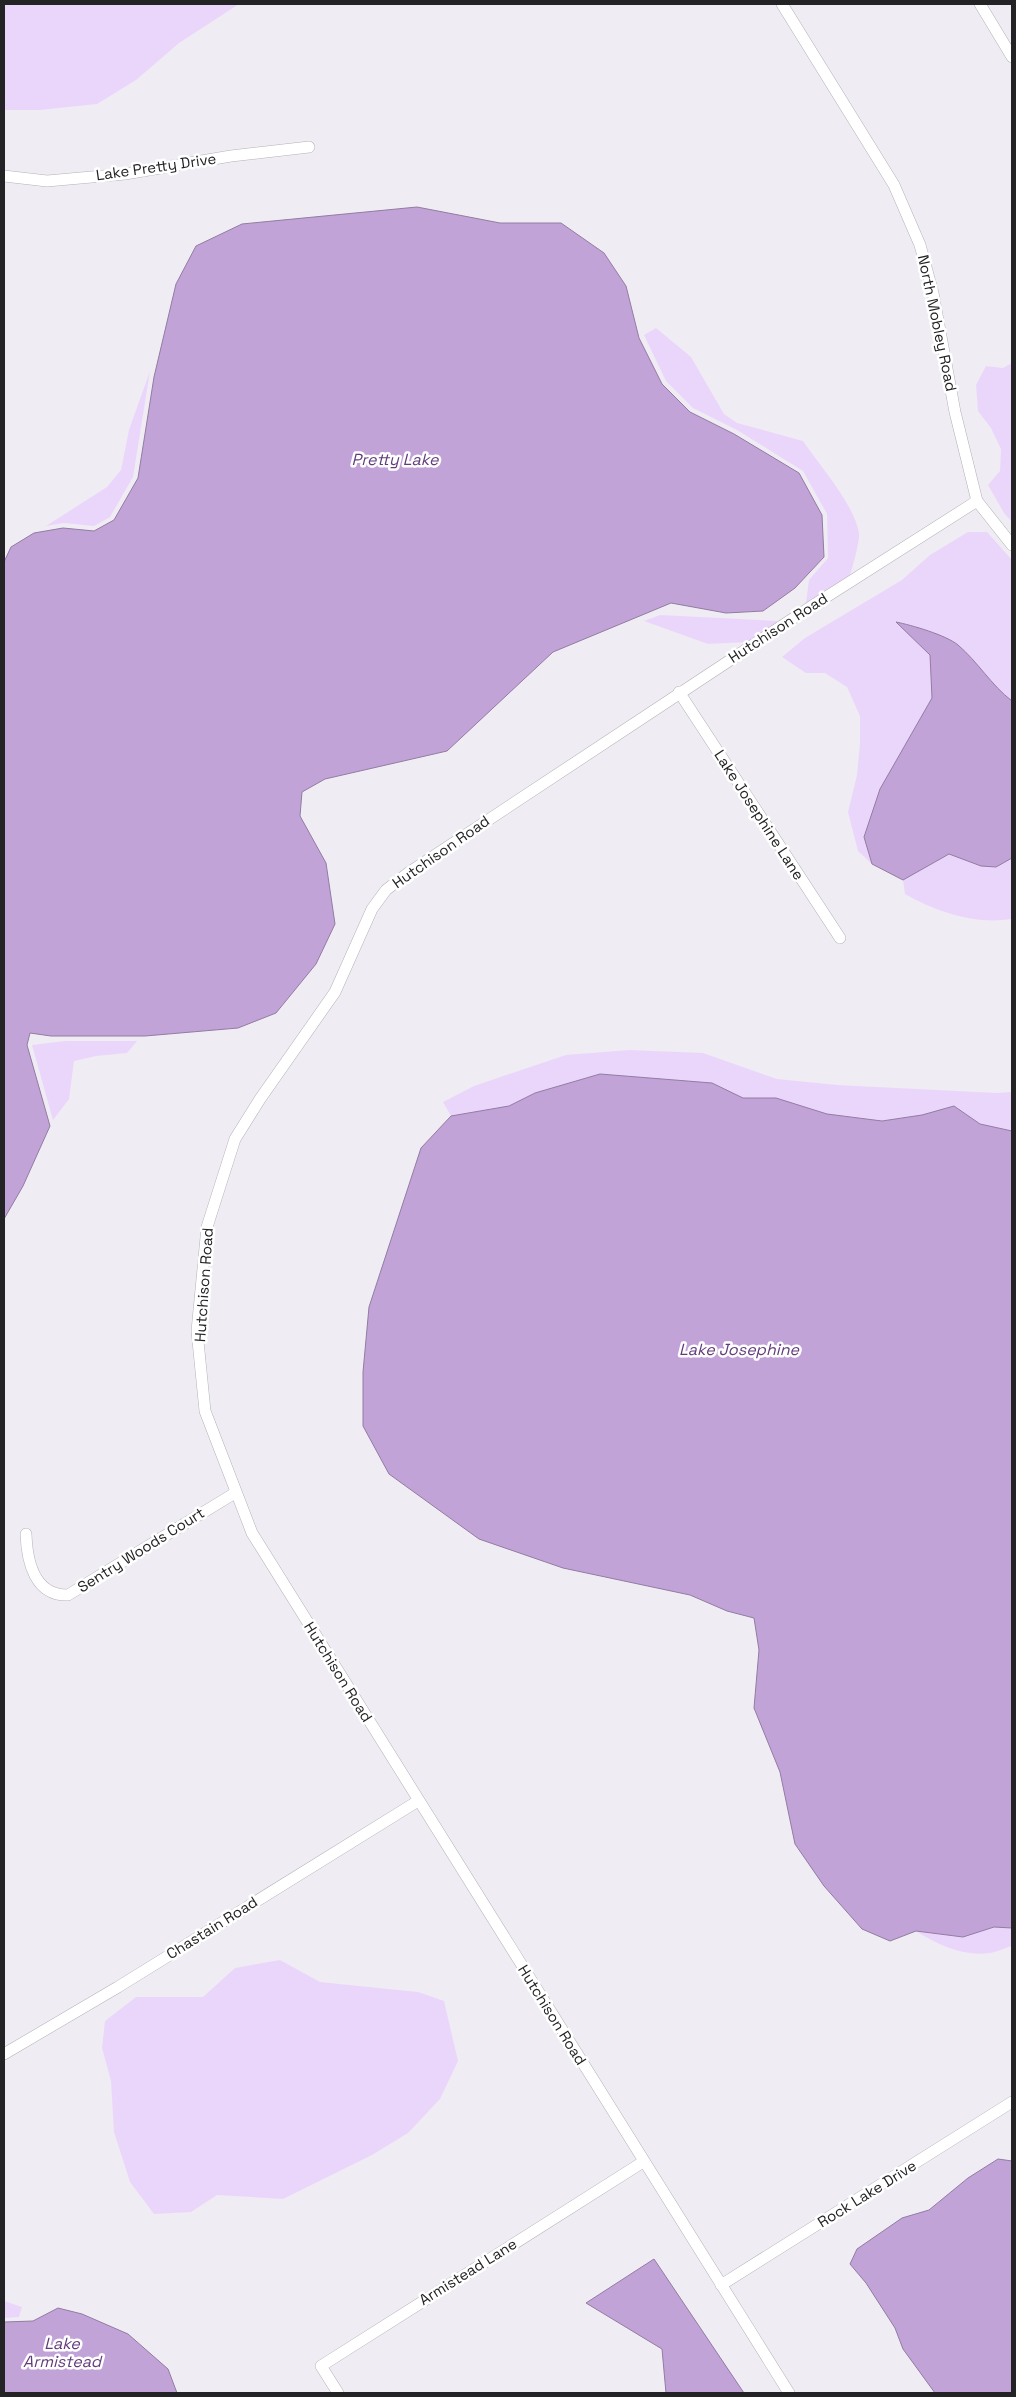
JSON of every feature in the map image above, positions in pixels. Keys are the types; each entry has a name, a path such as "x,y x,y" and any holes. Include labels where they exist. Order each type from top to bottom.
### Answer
{"street":[{"name":"North Mobley Road","path":"782,4 894,185 920,245 933,293 955,412 978,501 1012,545"},
{"path":"980,4 1012,57"},
{"name":"Lake Pretty Drive","path":"4,176 47,181 125,174 230,156 308,147"},
{"name":"Hutchison Road","path":"789,2393 252,1533 235,1493 206,1411 197,1331 206,1227 235,1139 260,1099 335,992 372,909 386,890 408,873 679,692 978,501"},
{"name":"Lake Josephine Lane","path":"679,692 840,938"},
{"name":"Sentry Woods Court","path":"26,1534 27,1550 31,1564 43,1587 51,1593 68,1595 235,1493"},
{"name":"Chastain Road","path":"4,2054 118,1987 418,1800"},
{"name":"Rock Lake Drive","path":"721,2285 1012,2102"},
{"name":"Armistead Lane","path":"338,2393 321,2366 643,2162"}],"shaded area":[{"path":"4,4 239,4 179,43 136,80 97,104 40,110 4,110"},
{"path":"656,328 691,357 724,414 737,423 803,441 844,498 856,522 859,537 850,575 806,603 809,580 828,558 827,514 803,471 737,430 693,408 666,381 644,335"},
{"path":"1012,363 1012,522 1004,513 988,485 1000,471 1001,449 991,428 978,411 976,385 986,366 1003,368"},
{"path":"150,371 133,477 110,517 94,526 64,523 46,526 107,487 121,470 129,430"},
{"path":"968,532 987,532 1012,560 1012,701 916,627 897,622 930,655 932,698 880,789 864,837 872,864 858,851 848,812 857,775 860,716 847,687 825,673 806,673 782,657 805,638 902,580 930,555"},
{"path":"660,615 780,620 747,642 708,644 644,621"},
{"path":"949,854 995,867 1012,858 1012,919 984,920 957,916 905,894 903,880"},
{"path":"65,1041 137,1041 127,1053 96,1056 74,1061 69,1099 53,1120 32,1045"},
{"path":"629,1050 703,1053 777,1079 837,1085 997,1093 1012,1092 1012,1131 980,1124 954,1106 922,1115 882,1121 827,1114 776,1098 743,1098 712,1083 600,1074 535,1093 509,1106 451,1116 443,1102 474,1086 566,1055"},
{"path":"994,1927 1012,1928 1012,1946 995,1952 980,1954 960,1951 941,1945 916,1931 963,1937"},
{"path":"280,1960 320,1982 418,1992 444,2001 458,2061 440,2099 408,2133 372,2155 283,2199 217,2195 191,2212 154,2214 130,2182 114,2132 111,2081 102,2048 105,2021 136,1997 203,1997 235,1968"},
{"path":"4,2301 22,2307 19,2317 4,2318"}],"water":[{"name":"Pretty Lake","path":"417,207 500,223 561,223 604,253 626,286 639,338 662,384 690,412 734,434 799,473 822,515 824,557 795,588 763,611 726,613 671,603 553,652 447,751 325,779 302,792 300,816 326,863 335,924 316,964 276,1013 238,1028 145,1036 51,1036 30,1033 27,1045 50,1126 23,1186 4,1219 4,562 11,547 34,533 63,528 94,531 114,520 138,478 154,377 176,284 196,246 242,224"},
{"path":"896,622 937,634 953,641 1012,701 1012,858 996,867 981,866 949,854 903,880 872,864 864,837 880,789 932,698 930,655"},
{"name":"Lake Josephine","path":"600,1074 712,1083 743,1098 776,1098 827,1114 882,1121 922,1115 954,1106 980,1124 1012,1131 1012,1928 994,1927 963,1937 916,1931 890,1941 862,1929 824,1886 795,1844 780,1772 754,1708 759,1650 754,1618 727,1611 690,1595 563,1568 479,1539 389,1474 363,1426 363,1372 369,1307 421,1148 451,1116 509,1106 535,1093"},
{"path":"998,2159 1012,2161 1012,2393 935,2393 903,2349 895,2328 866,2283 850,2264 857,2249 902,2218 929,2210 968,2178"},
{"path":"654,2259 744,2393 666,2393 662,2349 586,2303"},
{"name":"Lake Armistead","path":"58,2308 82,2314 128,2334 168,2369 177,2393 4,2393 4,2322 33,2321"}]}
